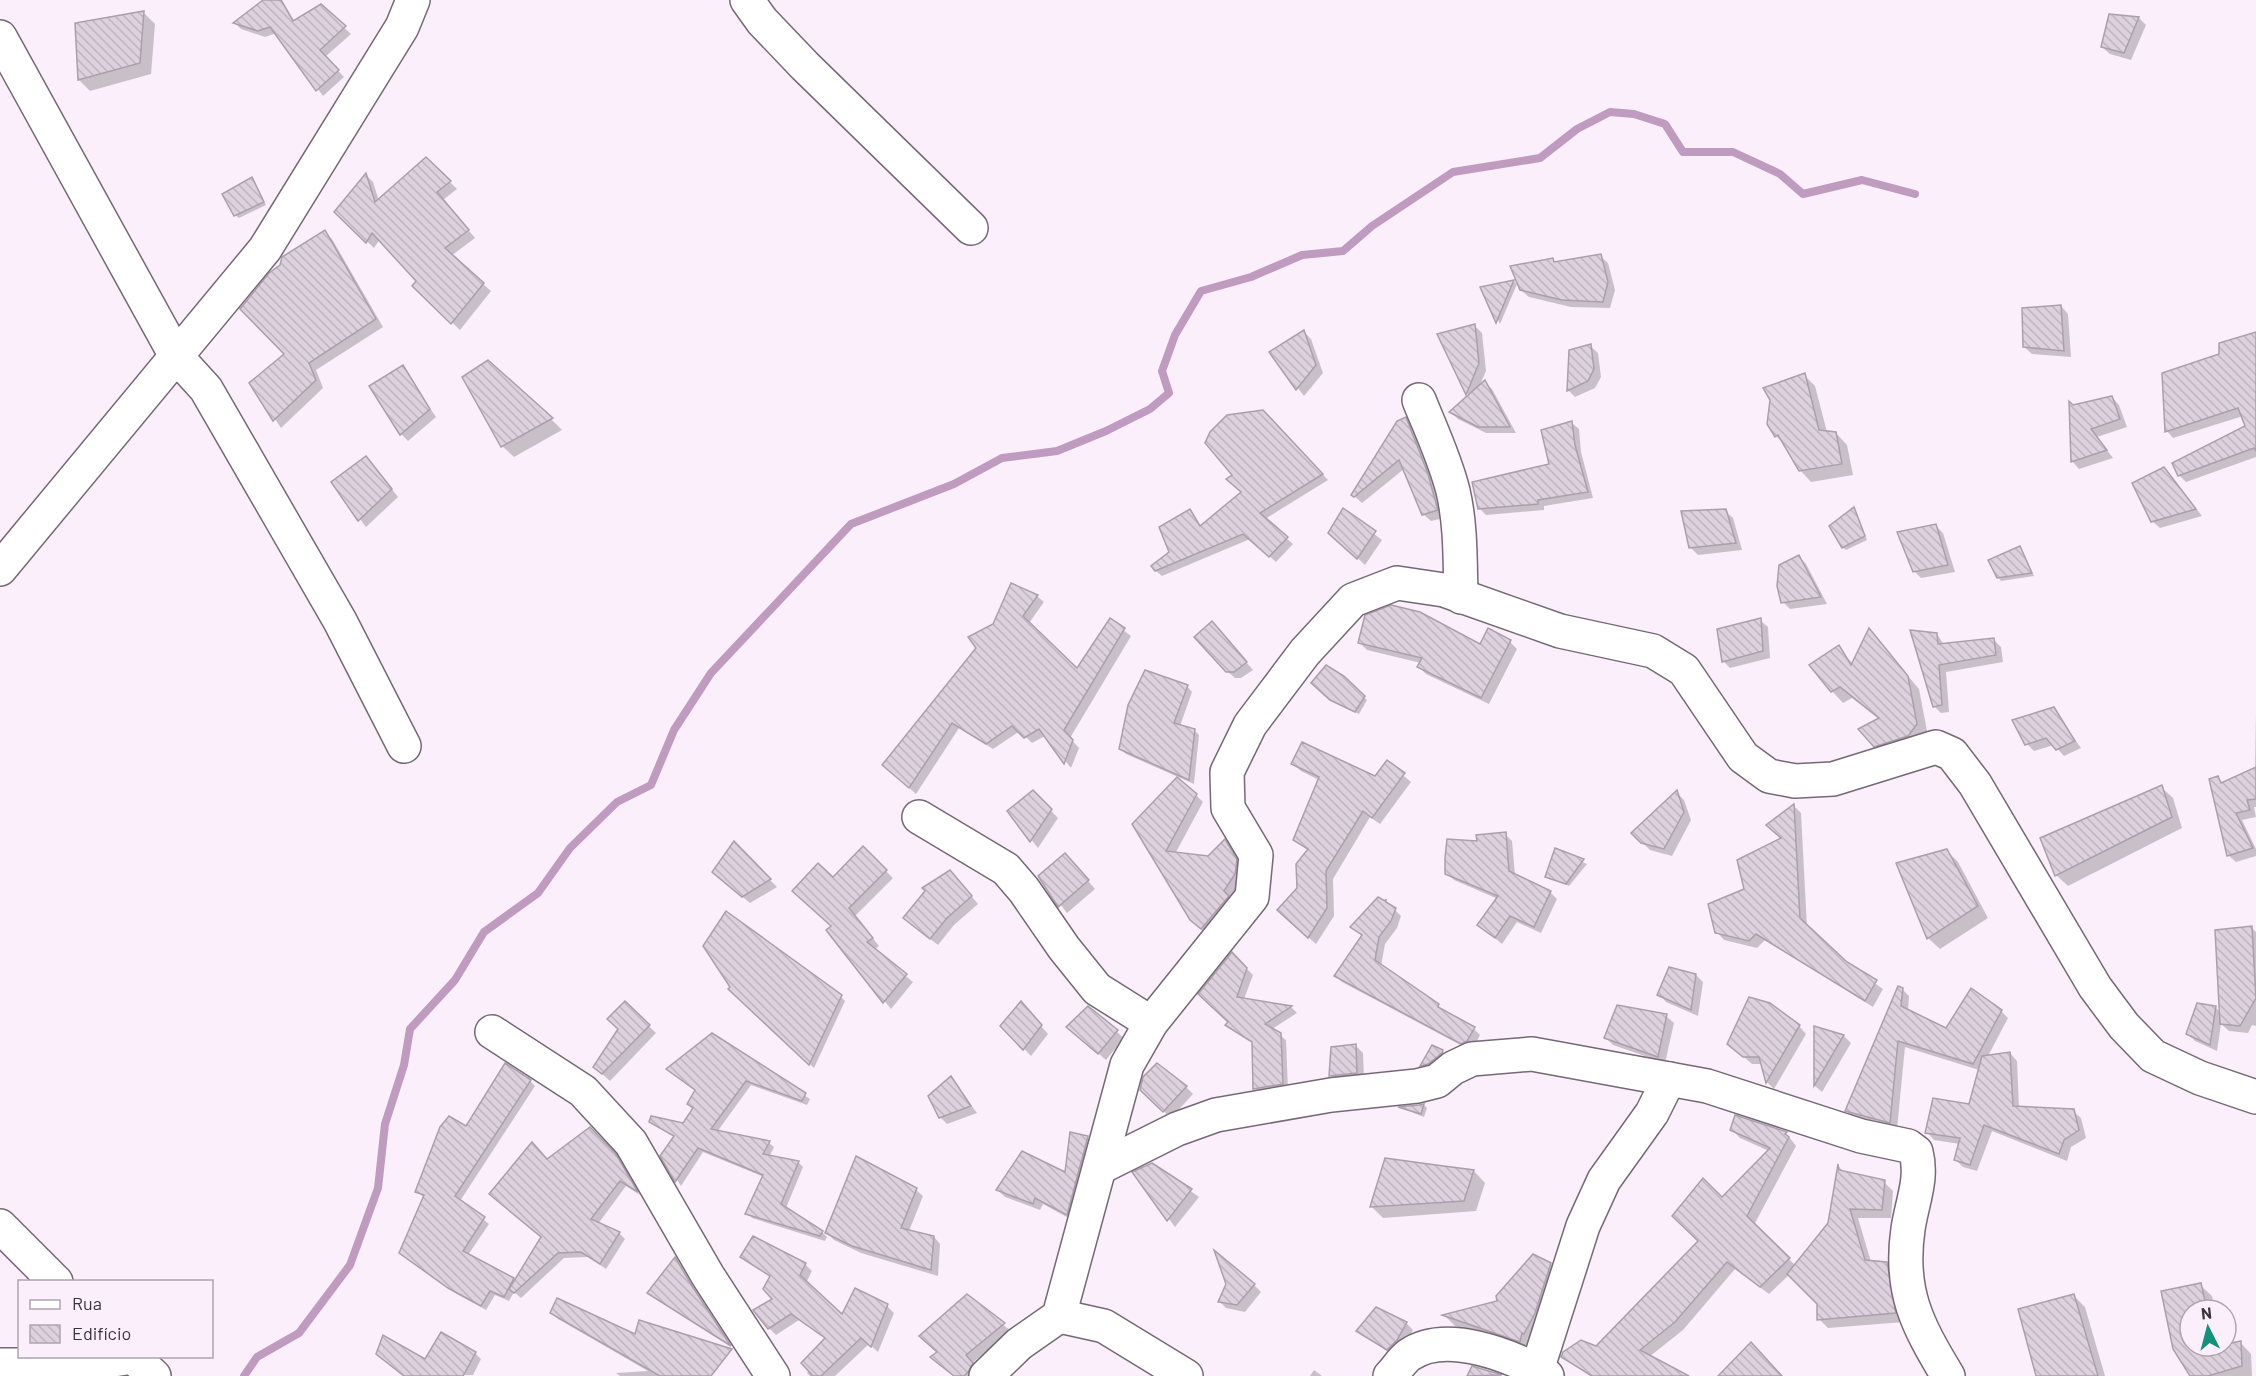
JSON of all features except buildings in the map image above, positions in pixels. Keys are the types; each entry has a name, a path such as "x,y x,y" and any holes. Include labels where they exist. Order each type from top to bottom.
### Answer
{"street":[{"path":"0,569 265,249 402,27 413,0"},
{"path":"747,0 762,21 806,66 971,228"},
{"path":"2,45 176,356 206,389 340,621 404,746"},
{"path":"1419,400 1441,451 1453,492 1459,541 1461,597"},
{"path":"986,1376 1019,1344 1059,1316 1127,1065 1150,1023 1252,897 1256,855 1228,807 1227,772 1250,725 1305,652 1353,600 1397,583 1444,590 1560,631 1653,651 1684,670 1743,757 1769,776 1795,781 1833,779 1936,747 1952,754 1975,784 2095,987 2124,1026 2153,1056 2200,1078 2256,1097"},
{"path":"919,817 1006,869 1097,989 1150,1023"},
{"path":"492,1032 583,1092 631,1143 708,1276 773,1376"},
{"path":"1101,1167 1177,1129 1216,1115 1331,1095 1417,1086 1437,1081 1453,1068 1472,1059 1547,1055 1707,1086 1861,1136 1908,1146 1916,1152 1919,1164 1918,1186 1908,1228 1904,1270 1912,1305 1924,1335 1948,1376"},
{"path":"1390,1376 1409,1355 1440,1343 1479,1348 1542,1373 1583,1226 1600,1189 1652,1113 1669,1079"},
{"path":"0,1226 55,1280"},
{"path":"1059,1316 1104,1326 1186,1376"},
{"path":"0,1365 82,1365 126,1358"},
{"path":"133,1358 154,1376"}],"waterway":[{"path":"244,1376 257,1357 299,1333 350,1265 378,1188 385,1124 404,1065 410,1029 455,980 484,932 538,893 570,848 617,802 651,785 674,730 711,673 851,524 954,484 1002,458 1057,451 1106,431 1150,409 1169,393 1162,371 1175,335 1201,291 1251,277 1302,255 1343,251 1372,226 1453,172 1540,158 1577,129 1610,112 1634,114 1665,124 1683,152 1733,152 1780,174 1803,194 1862,180 1915,194"}]}
